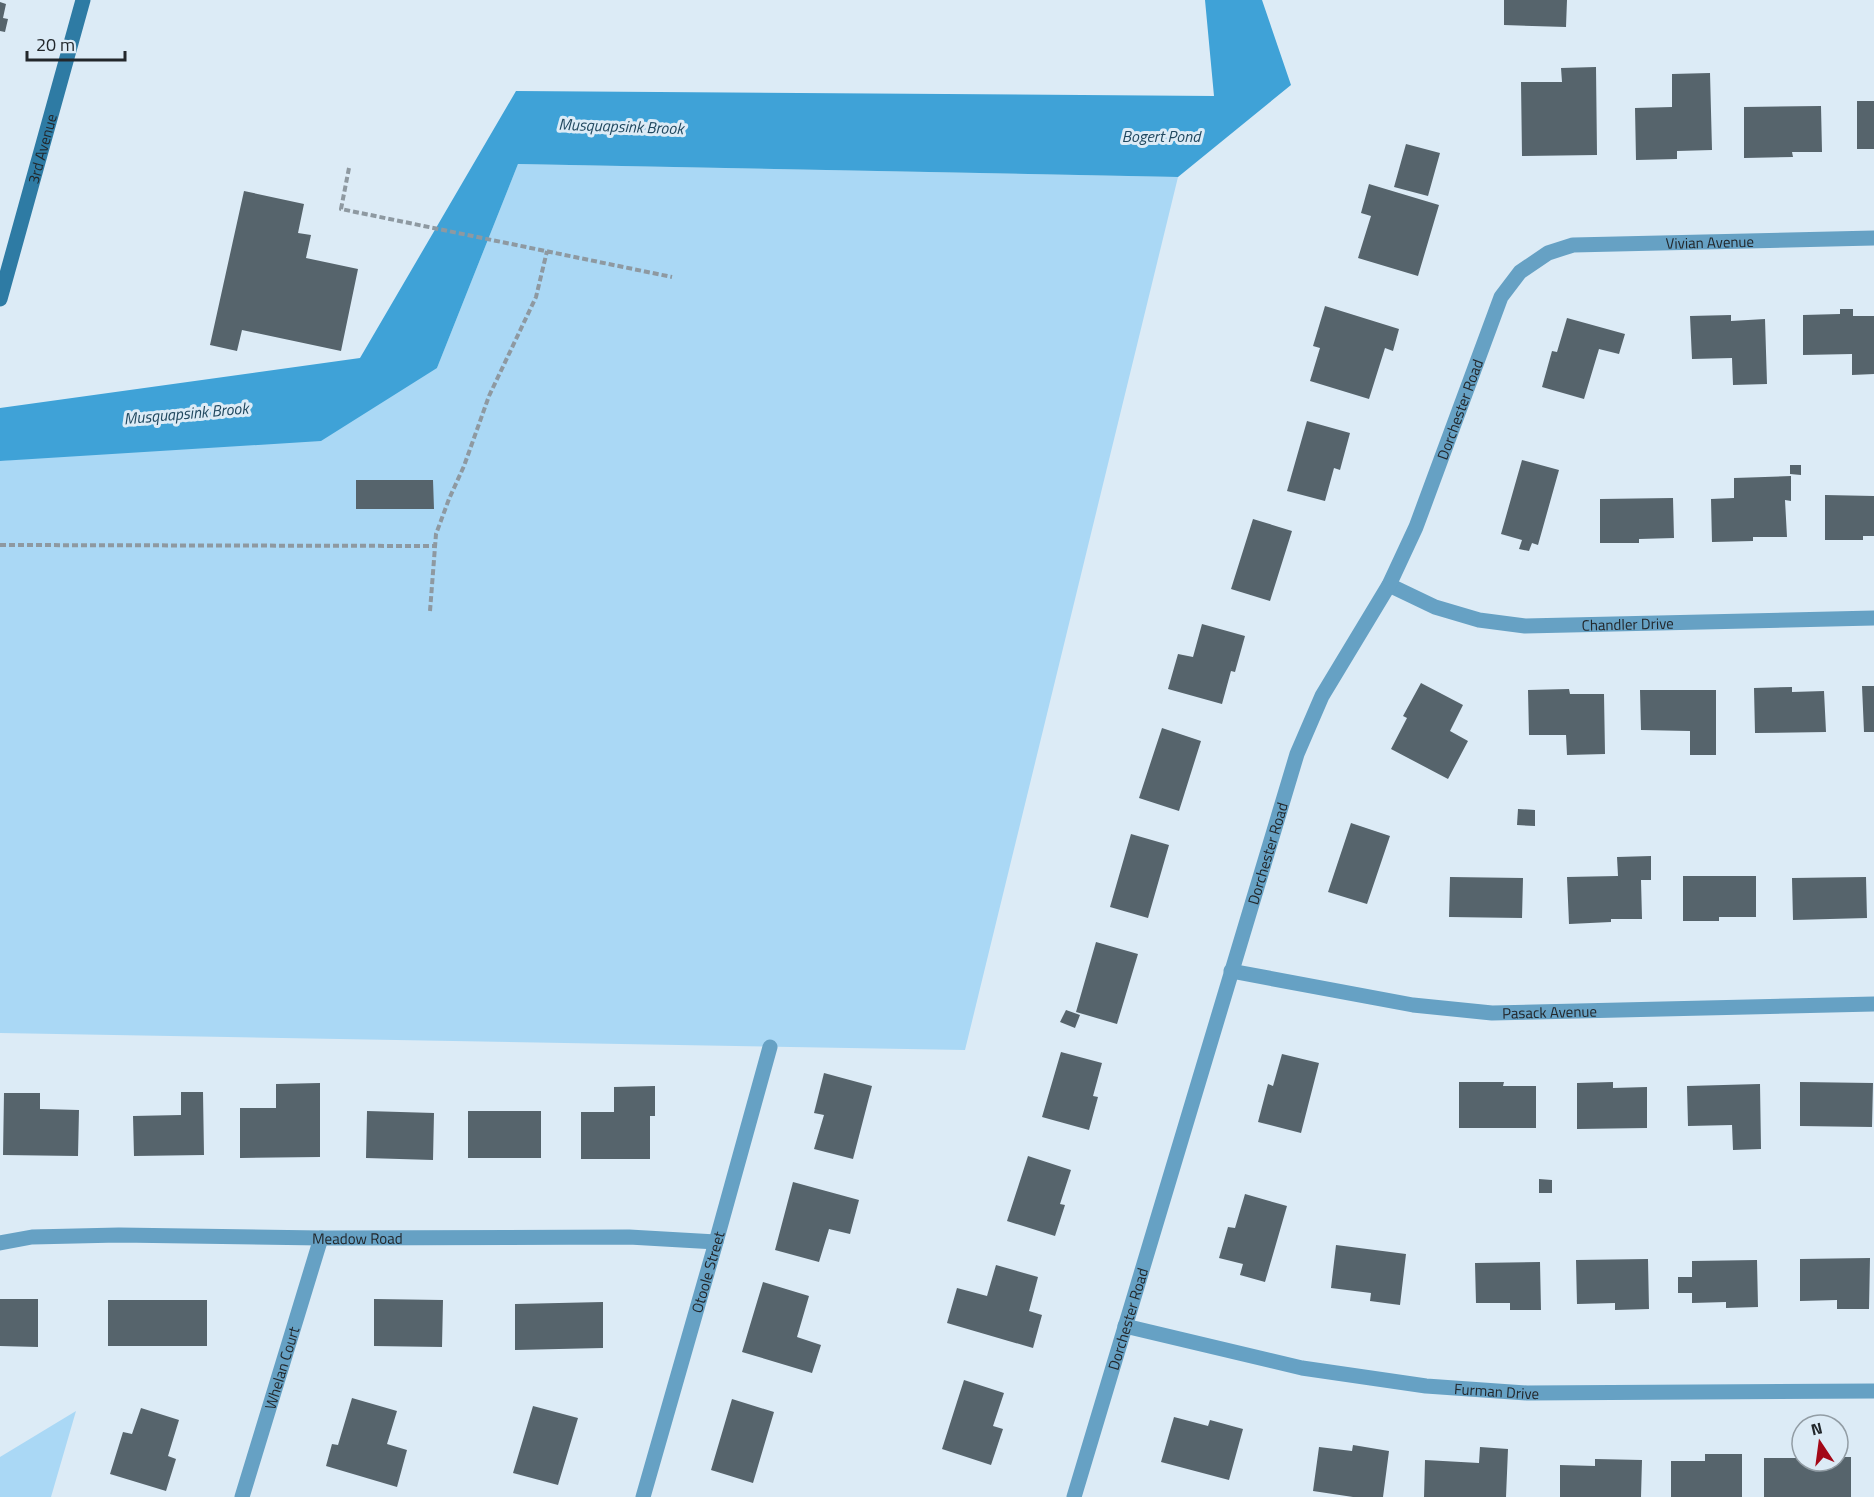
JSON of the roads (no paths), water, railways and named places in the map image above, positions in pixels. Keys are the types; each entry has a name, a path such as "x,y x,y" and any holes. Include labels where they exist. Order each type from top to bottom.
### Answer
{"main road":[{"name":"3rd Avenue","path":"0,299 83,0"}],"street":[{"name":"Vivian Avenue","path":"1548,253 1573,245 1874,238"},
{"name":"Dorchester Road","path":"1074,1497 1297,754 1322,696 1389,585 1416,527 1501,297 1520,272 1548,253"},
{"name":"Chandler Drive","path":"1389,585 1436,607 1479,620 1525,626 1874,618"},
{"name":"Pasack Avenue","path":"1231,971 1413,1005 1492,1013 1874,1004"},
{"name":"Otoole Street","path":"643,1497 770,1047"},
{"name":"Meadow Road","path":"0,1243 32,1237 98,1236 629,1237 716,1242"},
{"name":"Whelan Court","path":"242,1497 321,1238"},
{"name":"Furman Drive","path":"1125,1326 1302,1368 1426,1386 1527,1393 1874,1391"}],"water":[{"name":"Bogert Pond","path":"1205,0 1262,0 1291,85 1178,177 518,164 437,368 321,441 0,461 0,408 360,358 516,91 1214,96"}],"water label":[{"name":"Musquapsink Brook","path":"621,126"},
{"name":"Musquapsink Brook","path":"186,413"}]}
